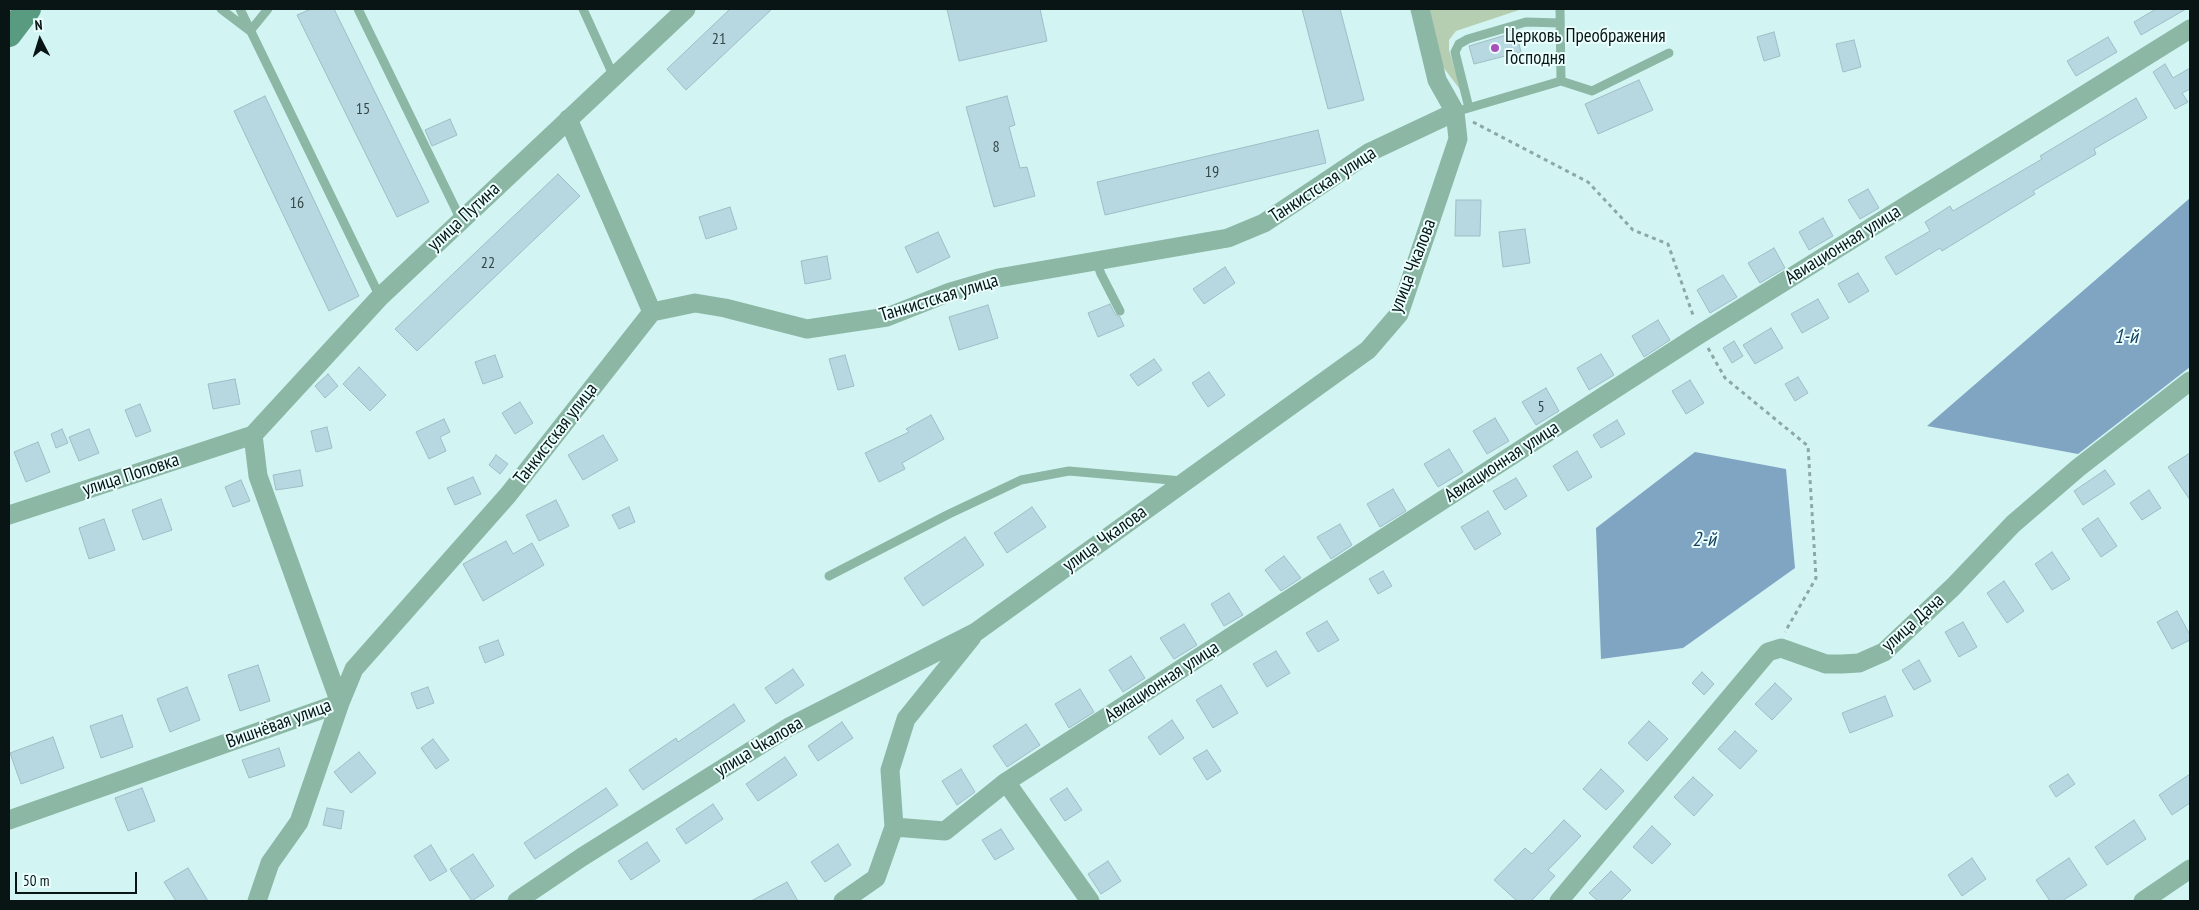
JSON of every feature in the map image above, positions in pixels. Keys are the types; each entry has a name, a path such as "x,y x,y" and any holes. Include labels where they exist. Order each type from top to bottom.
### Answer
{"main road":[{"path":"9,34 28,9"}],"street":[{"name":"улица Путина","path":"253,435 380,297 686,9"},
{"name":"улица Чкалова","path":"516,901 582,857 789,727 976,632 1368,350 1399,314 1458,139 1462,110 1437,80 1420,9"},
{"name":"Авиационная улица","path":"894,827 945,831 1006,782 1700,334 2190,28"},
{"name":"Танкистская улица","path":"257,901 270,863 300,822 340,703 354,669 508,495 652,312 695,303 725,308 807,329 887,317 950,292 998,278 1228,238 1264,223 1370,152 1462,110"},
{"path":"568,119 652,312"},
{"name":"улица Дача","path":"1559,901 1768,652 1781,648 1826,664 1842,664 1858,663 1884,652 1953,587 2013,524 2078,468 2190,381"},
{"name":"улица Поповка","path":"9,515 253,435"},
{"name":"Вишнёвая улица","path":"9,820 340,703 258,476 253,435"},
{"path":"843,901 876,878 894,827 890,770 906,719 976,632"},
{"path":"1006,782 1090,901"},
{"path":"2143,901 2190,869"}],"lane":[{"path":"221,9 250,30"},
{"path":"240,9 380,297"},
{"path":"250,30 268,9"},
{"path":"358,9 462,220"},
{"path":"583,9 614,76"},
{"path":"1560,9 1561,81"},
{"path":"1560,23 1526,22 1468,39 1459,44 1455,52 1462,110 1561,81 1592,91 1669,53"},
{"path":"1096,260 1120,311"},
{"path":"829,576 949,514 1021,480 1069,470 1185,481"}],"green space":[{"path":"1427,9 1522,9 1456,31 1449,40 1449,50 1462,92 1440,63"}],"water":[{"name":"1-й","path":"2190,198 2190,367 2078,454 1927,426"},
{"name":"2-й","path":"1695,452 1786,469 1795,568 1683,648 1601,659 1596,528"}],"building":[{"path":"311,9 334,9 429,202 397,217 297,15"},
{"path":"730,9 772,9 686,90 667,69"},
{"path":"947,9 1040,9 1047,41 959,61"},
{"path":"1302,9 1340,9 1364,100 1328,109"},
{"path":"2156,9 2186,9 2141,35 2134,22"},
{"name":"Церковь Преображения Господня","path":"1516,32 1521,52 1474,64 1469,46"},
{"path":"1774,32 1780,56 1764,61 1757,37"},
{"path":"2108,37 2117,52 2076,76 2067,61"},
{"path":"1854,40 1861,67 1843,72 1836,44"},
{"path":"2165,64 2173,78 2190,68 2190,89 2182,93 2188,102 2175,109 2153,72"},
{"path":"1639,80 1653,110 1598,134 1585,104"},
{"path":"265,96 359,296 329,311 234,111"},
{"path":"1007,96 1015,125 1009,127 1020,168 1027,167 1035,196 994,207 966,107"},
{"path":"2136,98 2147,118 2094,149 2096,154 2033,191 2035,194 1942,251 1940,248 1896,275 1885,257 1930,231 1925,222 1950,206 1953,211 2042,159 2040,156"},
{"path":"450,119 457,135 432,146 425,130"},
{"path":"1318,130 1326,163 1105,215 1097,182"},
{"path":"558,174 580,196 417,351 395,329"},
{"path":"1868,189 1879,208 1860,219 1848,200"},
{"path":"1456,200 1481,200 1480,236 1455,236"},
{"path":"730,207 737,229 706,239 699,217"},
{"path":"1823,218 1833,236 1809,250 1799,232"},
{"path":"1525,229 1530,263 1503,267 1499,232"},
{"path":"938,232 950,257 917,273 905,247"},
{"path":"1774,248 1785,268 1760,283 1748,263"},
{"path":"827,256 831,279 805,284 801,261"},
{"path":"1225,267 1235,283 1204,304 1193,289"},
{"path":"1858,273 1869,291 1849,303 1838,284"},
{"path":"1723,275 1737,297 1710,313 1697,290"},
{"path":"1818,299 1829,318 1802,333 1791,314"},
{"path":"1110,304 1124,326 1098,337 1088,313"},
{"path":"988,305 998,338 959,350 949,317"},
{"path":"1658,320 1670,340 1644,357 1632,336"},
{"path":"1771,328 1783,348 1755,364 1743,345"},
{"path":"1734,341 1743,356 1732,363 1723,348"},
{"path":"1601,354 1614,375 1589,390 1577,368"},
{"path":"495,355 503,377 483,384 475,362"},
{"path":"845,355 854,386 838,390 829,359"},
{"path":"1154,359 1162,370 1138,386 1130,375"},
{"path":"359,367 386,395 370,411 343,384"},
{"path":"1209,372 1225,395 1208,407 1192,383"},
{"path":"328,374 338,386 325,398 315,386"},
{"path":"1798,377 1808,393 1795,401 1785,384"},
{"path":"235,379 240,404 213,409 208,384"},
{"path":"1690,380 1704,403 1686,414 1672,391"},
{"path":"1546,388 1559,411 1536,425 1522,402"},
{"path":"520,402 533,423 515,434 502,413"},
{"path":"140,404 151,431 136,437 125,410"},
{"path":"931,415 944,439 902,463 905,469 879,482 865,453 909,432 906,429"},
{"path":"1495,418 1509,441 1487,454 1473,431"},
{"path":"444,419 450,432 440,437 446,451 429,459 416,432"},
{"path":"1617,420 1625,434 1601,448 1593,435"},
{"path":"327,427 332,448 316,452 311,431"},
{"path":"62,429 68,443 56,448 51,434"},
{"path":"89,429 99,453 79,461 69,437"},
{"path":"603,435 618,460 583,480 568,455"},
{"path":"38,442 50,472 26,482 14,452"},
{"path":"1449,449 1463,472 1438,487 1424,464"},
{"path":"1577,451 1592,477 1568,491 1553,466"},
{"path":"2190,453 2190,500 2168,467"},
{"path":"496,455 508,464 500,474 489,465"},
{"path":"300,470 303,486 276,490 273,475"},
{"path":"2105,470 2115,484 2083,505 2074,491"},
{"path":"473,477 481,494 455,505 447,488"},
{"path":"1516,478 1527,496 1505,510 1493,491"},
{"path":"241,480 250,501 233,507 225,487"},
{"path":"1393,489 1406,511 1380,527 1367,504"},
{"path":"2149,490 2161,508 2142,520 2130,503"},
{"path":"161,499 172,530 143,540 132,510"},
{"path":"556,500 569,526 539,541 526,515"},
{"path":"629,507 635,522 619,529 612,515"},
{"path":"1032,507 1046,527 1007,553 994,533"},
{"path":"1488,511 1501,534 1475,550 1461,527"},
{"path":"2098,518 2117,546 2101,557 2082,529"},
{"path":"104,519 115,550 89,559 79,528"},
{"path":"1340,524 1352,545 1331,559 1317,537"},
{"path":"965,537 984,565 923,606 904,578"},
{"path":"506,541 513,554 532,543 544,565 483,601 463,564"},
{"path":"2052,552 2070,579 2052,590 2035,564"},
{"path":"1284,556 1301,578 1281,591 1265,570"},
{"path":"1383,571 1392,586 1378,594 1369,579"},
{"path":"2004,581 2024,611 2007,623 1987,593"},
{"path":"1229,593 1243,615 1224,626 1211,604"},
{"path":"2177,611 2190,635 2190,640 2172,649 2157,622"},
{"path":"1327,621 1339,640 1318,652 1306,633"},
{"path":"1963,622 1977,647 1959,657 1945,632"},
{"path":"1184,624 1197,645 1174,659 1160,638"},
{"path":"498,640 504,655 485,663 479,647"},
{"path":"1276,651 1290,673 1267,687 1253,664"},
{"path":"1131,656 1145,678 1123,692 1109,670"},
{"path":"1919,660 1931,681 1914,690 1902,670"},
{"path":"258,665 270,701 240,711 228,675"},
{"path":"793,669 804,685 776,704 765,688"},
{"path":"1702,672 1714,684 1704,695 1692,683"},
{"path":"1775,683 1792,699 1772,720 1755,704"},
{"path":"1221,685 1238,713 1213,728 1196,700"},
{"path":"187,687 200,720 170,732 157,699"},
{"path":"428,687 434,703 417,709 411,693"},
{"path":"1080,689 1094,712 1069,728 1055,704"},
{"path":"1885,696 1893,716 1850,733 1842,713"},
{"path":"734,704 745,721 643,790 629,770 676,738 678,742"},
{"path":"122,715 133,747 101,758 90,726"},
{"path":"1172,720 1184,738 1160,755 1148,737"},
{"path":"1649,721 1668,739 1647,761 1628,743"},
{"path":"842,722 853,738 818,761 808,746"},
{"path":"1026,724 1040,745 1007,767 993,746"},
{"path":"1735,731 1757,751 1740,769 1718,749"},
{"path":"53,737 64,768 21,784 10,753"},
{"path":"433,739 449,760 436,769 421,748"},
{"path":"279,748 285,766 249,778 242,760"},
{"path":"1207,750 1221,771 1207,780 1193,758"},
{"path":"359,752 376,773 351,793 334,772"},
{"path":"785,757 797,775 758,801 746,784"},
{"path":"961,769 975,792 957,805 942,781"},
{"path":"1601,769 1624,791 1606,810 1583,789"},
{"path":"2068,774 2075,784 2056,797 2049,786"},
{"path":"2190,774 2190,803 2172,815 2159,795"},
{"path":"1693,777 1713,795 1694,816 1674,797"},
{"path":"142,788 155,821 128,831 115,798"},
{"path":"606,788 618,805 535,859 524,843"},
{"path":"1067,788 1082,810 1065,821 1050,799"},
{"path":"713,804 723,819 686,844 676,829"},
{"path":"327,808 344,811 341,829 323,825"},
{"path":"1564,820 1581,836 1548,870 1555,876 1531,901 1517,901 1494,880 1525,848 1532,854"},
{"path":"2134,820 2146,839 2107,865 2095,847"},
{"path":"1652,826 1671,844 1652,864 1633,847"},
{"path":"1001,829 1014,849 995,860 982,840"},
{"path":"647,842 660,861 631,880 618,861"},
{"path":"838,844 851,865 825,882 811,862"},
{"path":"431,845 447,871 430,881 414,856"},
{"path":"473,854 494,886 472,901 450,869"},
{"path":"1972,858 1986,879 1962,896 1948,875"},
{"path":"2069,858 2087,885 2062,901 2050,901 2036,880"},
{"path":"1108,861 1121,881 1101,894 1088,874"},
{"path":"188,868 208,901 176,901 164,882"},
{"path":"1611,871 1631,890 1620,901 1598,901 1589,893"},
{"path":"787,882 798,901 751,901"}],"place":[{"name":"Церковь Преображения Господня","path":"1495,48"}]}
